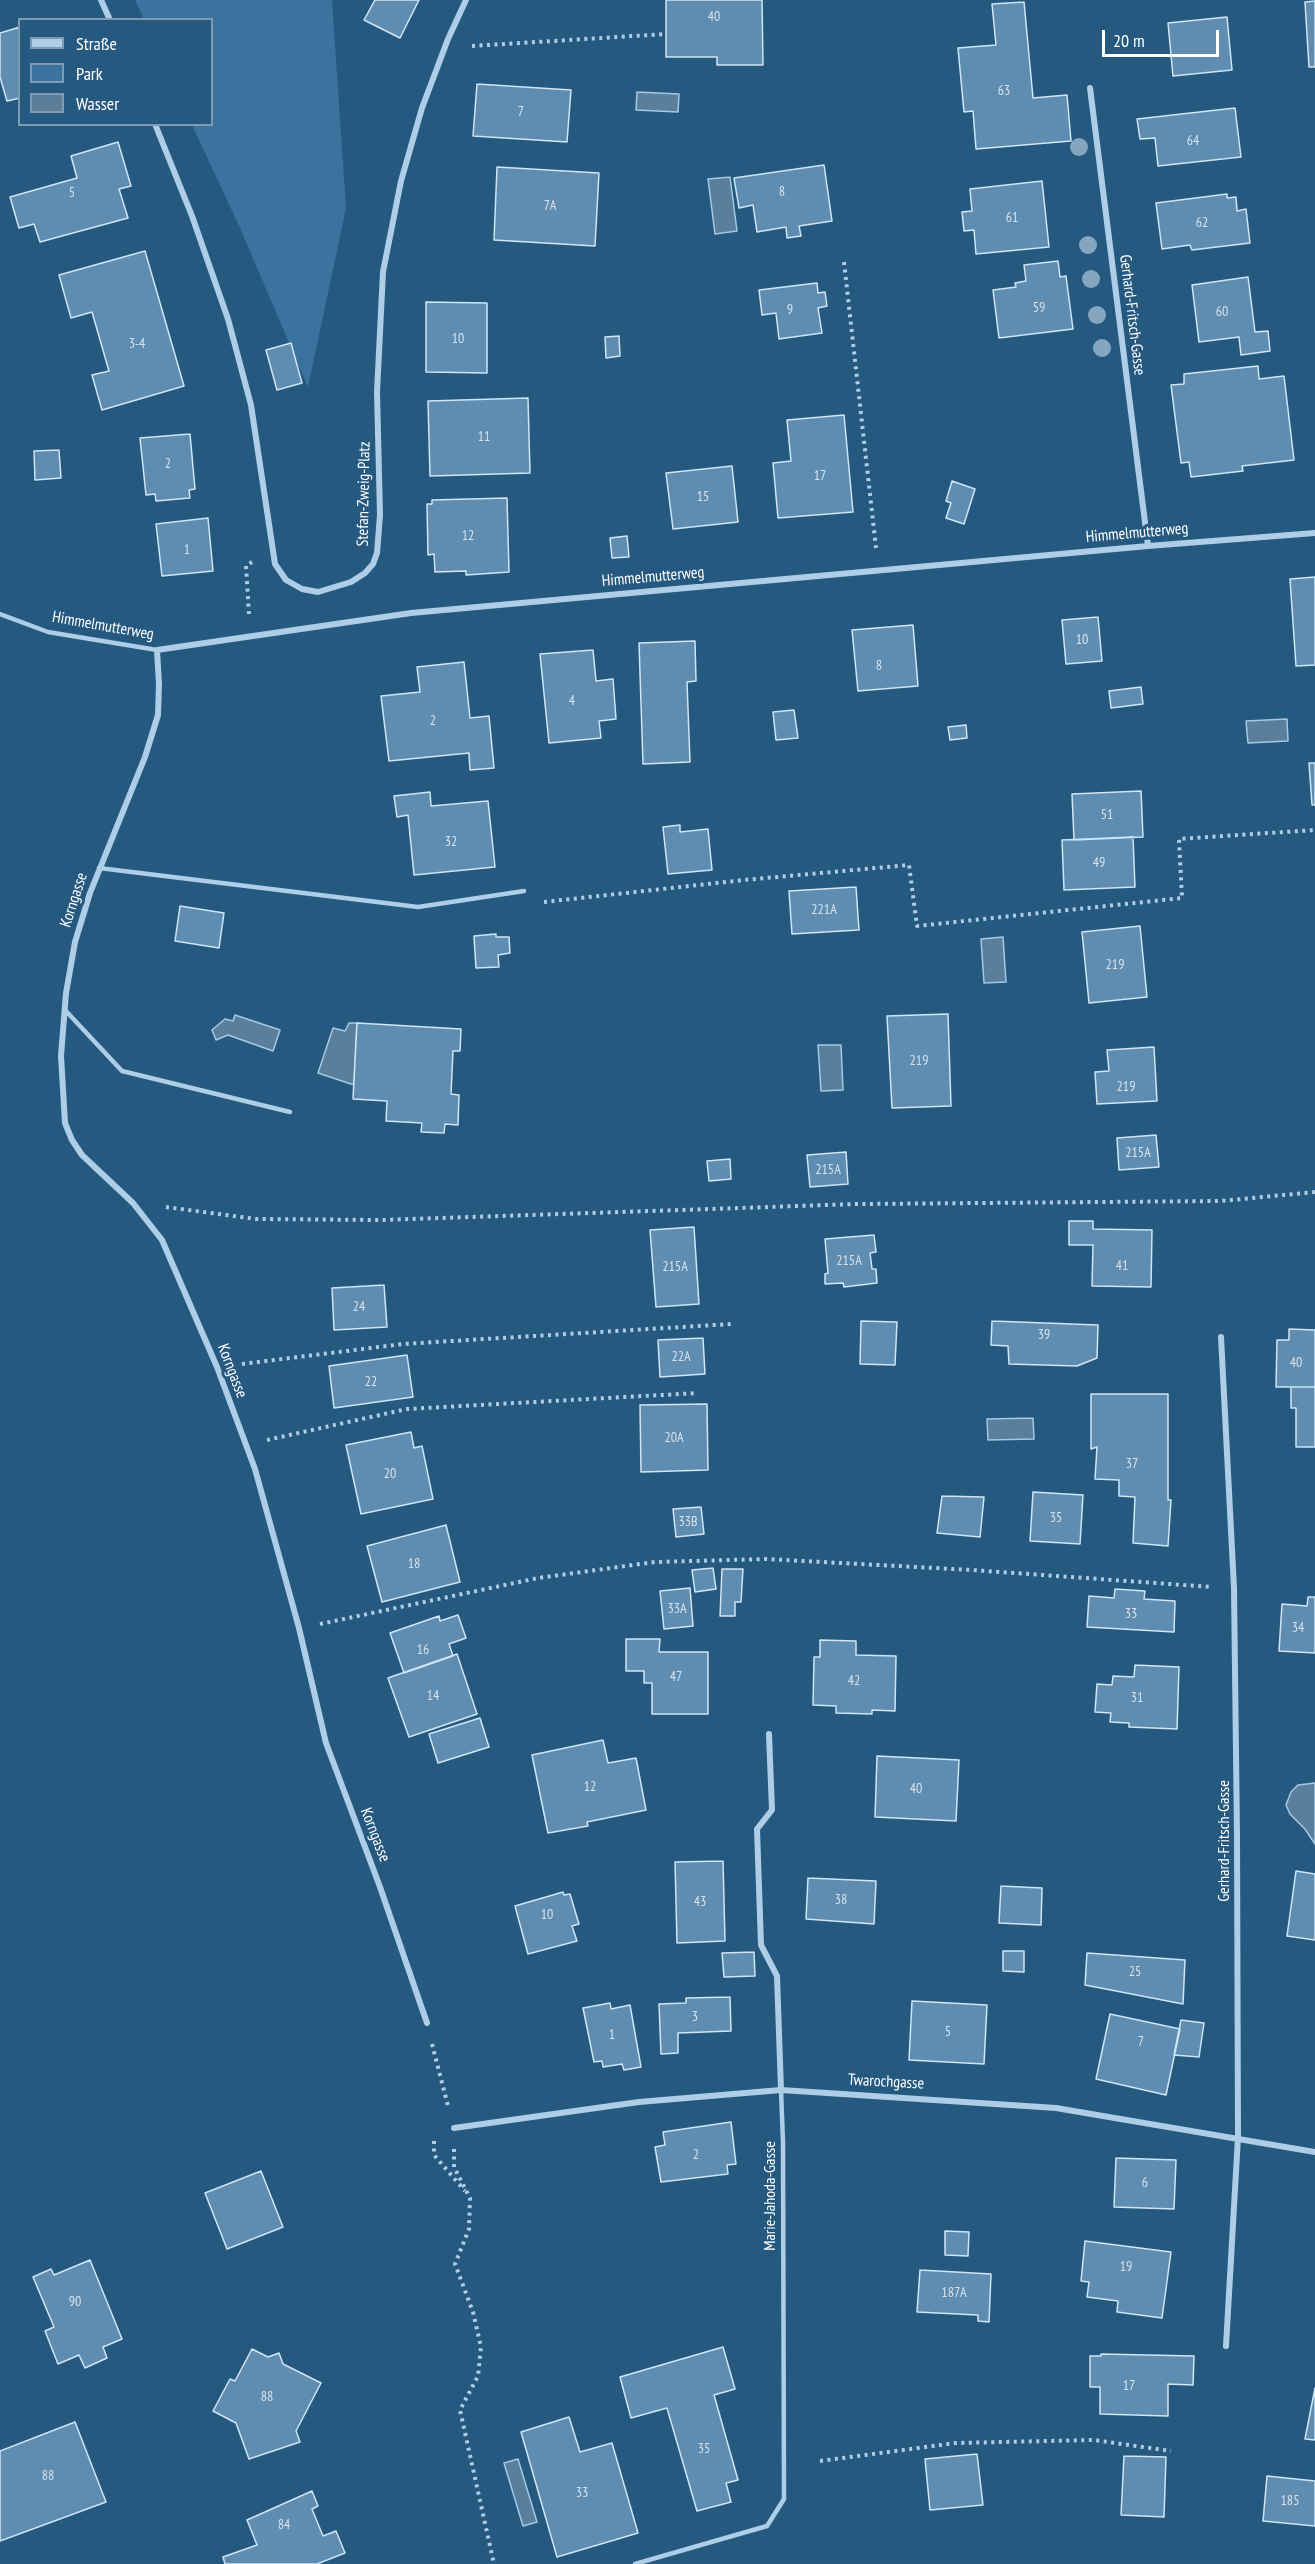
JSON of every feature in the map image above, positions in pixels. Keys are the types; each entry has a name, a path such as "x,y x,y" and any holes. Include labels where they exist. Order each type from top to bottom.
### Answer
{"street":[{"path":"101,0 109,18"},
{"path":"448,39 466,0"},
{"name":"Stefan-Zweig-Platz","path":"156,126 192,216 228,319 251,405 275,564 286,580 302,589 318,592 333,590 358,578 373,564 377,553 380,515 377,392 383,273 401,180 422,108 448,39"},
{"name":"Gerhard-Fritsch-Gasse","path":"1090,88 1148,546"},
{"name":"Himmelmutterweg","path":"157,650 411,613 1315,533"},
{"name":"Korngasse","path":"157,650 158,715 145,757 99,868 75,942 61,1056 66,1123 72,1140 82,1155 133,1203 162,1240 217,1367 255,1469 299,1628 326,1743 381,1887 427,2023"},
{"name":"Gerhard-Fritsch-Gasse","path":"1221,1337 1234,1588 1238,2137 1226,2346"},
{"name":"Marie-Jahoda-Gasse","path":"769,1734 772,1810 757,1829 761,1945 777,1976 781,2090"},
{"name":"Twarochgasse","path":"454,2128 639,2102 781,2090 1056,2108 1238,2137 1315,2152"}],"lane":[{"name":"Himmelmutterweg","path":"0,614 48,632 157,650"},
{"path":"99,868 418,907 524,891"},
{"path":"65,1010 122,1071 290,1112"},
{"name":"Marie-Jahoda-Gasse","path":"635,2564 767,2526 784,2499 781,2090"}],"path":[{"path":"448,39 472,46 666,34"},
{"path":"844,262 878,570"},
{"path":"250,637 246,566 271,546"},
{"path":"524,891 527,904 744,880 909,865 917,926 1182,898 1179,839 1315,830"},
{"path":"133,1203 255,1219 382,1220 858,1204 1221,1201 1315,1192"},
{"path":"217,1367 404,1344 731,1324"},
{"path":"246,1445 407,1409 698,1393"},
{"path":"299,1628 538,1578 655,1562 766,1559 1234,1588"},
{"path":"427,2023 454,2128 454,2167 470,2198 469,2229 455,2264 473,2312 481,2347 478,2376 460,2410 494,2564"},
{"path":"454,2128 446,2129 433,2136 434,2155 470,2198"},
{"path":"820,2461 957,2443 1094,2440 1171,2451"}],"green space":[{"path":"135,0 332,0 346,208 308,387 240,228 192,126 213,126 213,18 144,18"}],"water":[{"path":"637,92 679,94 678,112 636,110"},
{"path":"730,177 737,231 715,234 708,179"},
{"path":"1287,719 1288,741 1248,743 1246,721"},
{"path":"1003,937 1006,982 984,983 981,939"},
{"path":"235,1015 280,1030 273,1051 228,1035 216,1040 212,1030 225,1019 233,1021"},
{"path":"349,1023 357,1023 354,1085 318,1073 333,1028 345,1031"},
{"path":"818,1045 841,1045 843,1090 821,1091"},
{"path":"1033,1418 1034,1439 988,1440 987,1419"},
{"path":"1315,1783 1315,1844 1305,1829 1290,1814 1286,1805 1291,1792 1298,1785"},
{"path":"518,2459 537,2522 523,2526 504,2463"}],"building":[{"path":"375,0 419,0 400,38 364,20"},
{"path":"666,0 762,0 763,65 717,65 717,57 666,57"},
{"path":"1315,1 1315,67 1309,67 1305,2"},
{"path":"1024,2 1033,98 1067,95 1071,141 976,149 973,111 964,112 958,48 996,45 992,4"},
{"path":"1227,17 1232,70 1173,76 1168,23"},
{"path":"18,28 18,98 7,101 0,77 0,33"},
{"path":"477,84 571,90 567,142 473,136"},
{"path":"1235,108 1241,157 1158,166 1155,138 1140,139 1137,119"},
{"path":"118,142 131,186 119,189 128,218 40,242 34,224 19,228 10,197 77,178 71,156"},
{"path":"824,165 832,221 799,226 801,236 787,238 786,227 757,232 753,205 739,208 734,178"},
{"path":"497,167 599,173 595,246 494,240"},
{"path":"1042,181 1049,247 976,254 974,230 964,231 962,212 972,211 970,189"},
{"path":"1227,194 1227,198 1236,197 1237,211 1246,209 1250,243 1192,250 1190,245 1162,249 1156,203"},
{"path":"145,251 184,386 102,410 92,375 109,371 92,312 71,318 59,275"},
{"path":"1058,261 1060,277 1066,276 1073,329 999,338 993,290 1016,287 1015,283 1026,281 1024,265"},
{"path":"1248,277 1255,332 1268,331 1270,351 1241,355 1239,337 1199,342 1192,285"},
{"path":"817,283 818,293 825,292 827,306 818,308 822,333 779,339 776,313 762,315 759,290"},
{"path":"426,302 487,303 487,373 426,372"},
{"path":"619,336 620,356 606,358 605,337"},
{"path":"291,343 302,383 277,390 266,350"},
{"path":"1258,366 1259,379 1284,376 1294,460 1242,466 1243,471 1191,477 1189,462 1181,463 1171,385 1184,384 1184,374"},
{"path":"528,398 530,473 430,476 428,401"},
{"path":"844,415 853,512 778,518 773,463 791,461 787,420"},
{"path":"190,434 195,489 189,490 190,498 156,501 155,494 146,495 140,438"},
{"path":"59,450 61,478 35,480 34,451"},
{"path":"732,466 738,522 673,529 666,473"},
{"path":"952,481 975,489 964,524 946,518 951,503 946,501"},
{"path":"507,498 509,572 466,575 466,571 435,572 434,554 428,555 427,504 432,504 432,500"},
{"path":"208,518 213,571 162,576 156,524"},
{"path":"627,536 629,557 612,558 610,538"},
{"path":"1315,577 1315,665 1296,666 1290,579"},
{"path":"1098,617 1102,661 1066,664 1062,620"},
{"path":"913,625 918,686 858,691 852,630"},
{"path":"695,641 696,681 687,682 690,762 643,764 639,643"},
{"path":"593,650 596,681 613,679 616,719 599,721 601,738 549,743 540,654"},
{"path":"464,662 470,718 489,716 494,768 470,770 469,753 389,761 381,696 420,692 417,667"},
{"path":"1141,687 1143,704 1111,708 1109,691"},
{"path":"794,710 798,738 776,740 773,712"},
{"path":"966,725 967,738 950,740 948,727"},
{"path":"1309,763 1315,763 1315,805 1312,805"},
{"path":"1141,791 1143,837 1074,840 1072,794"},
{"path":"430,792 431,806 488,801 495,867 414,875 408,815 397,817 394,796"},
{"path":"680,825 680,832 708,829 712,870 668,874 663,827"},
{"path":"1133,837 1135,887 1064,890 1062,840"},
{"path":"856,887 859,930 792,934 789,891"},
{"path":"180,906 224,913 219,948 175,941"},
{"path":"1140,926 1147,997 1089,1003 1082,932"},
{"path":"496,934 496,937 509,937 510,953 498,955 499,967 476,968 474,936"},
{"path":"948,1014 951,1106 892,1108 887,1016"},
{"path":"357,1023 461,1029 460,1051 453,1051 451,1094 459,1095 458,1125 445,1124 444,1133 421,1132 422,1123 386,1121 387,1101 353,1099"},
{"path":"1154,1047 1157,1101 1097,1104 1095,1072 1109,1071 1107,1050"},
{"path":"1156,1135 1159,1167 1119,1170 1117,1138"},
{"path":"846,1152 848,1184 810,1187 807,1155"},
{"path":"730,1159 731,1179 709,1181 707,1161"},
{"path":"1069,1221 1093,1221 1093,1229 1152,1230 1151,1287 1092,1286 1093,1245 1069,1245"},
{"path":"694,1227 699,1304 656,1307 650,1230"},
{"path":"874,1235 876,1252 870,1253 872,1269 876,1269 877,1283 844,1287 843,1283 825,1284 825,1274 828,1273 825,1239"},
{"path":"384,1285 387,1327 334,1330 332,1288"},
{"path":"861,1321 897,1322 895,1365 860,1364"},
{"path":"992,1321 1098,1325 1097,1358 1077,1366 1009,1364 1008,1346 991,1345"},
{"path":"1289,1329 1315,1330 1315,1387 1276,1387 1277,1340 1289,1340"},
{"path":"703,1338 705,1374 660,1377 658,1340"},
{"path":"407,1355 413,1397 334,1408 329,1366"},
{"path":"1291,1387 1315,1387 1315,1447 1296,1447 1296,1408 1291,1408"},
{"path":"1091,1394 1168,1394 1168,1500 1171,1500 1168,1546 1133,1543 1135,1497 1119,1496 1119,1480 1095,1479 1097,1447 1091,1449"},
{"path":"707,1404 708,1470 641,1472 640,1405"},
{"path":"411,1432 414,1448 422,1446 433,1499 361,1514 346,1445"},
{"path":"1033,1492 1083,1495 1080,1544 1030,1541"},
{"path":"942,1496 984,1497 980,1537 937,1533"},
{"path":"701,1507 704,1534 676,1537 673,1509"},
{"path":"446,1525 460,1582 382,1602 367,1546"},
{"path":"713,1568 716,1589 695,1592 692,1570"},
{"path":"722,1569 743,1569 741,1602 735,1602 735,1616 720,1616"},
{"path":"690,1588 693,1626 664,1629 660,1591"},
{"path":"1115,1589 1145,1591 1144,1599 1175,1601 1174,1632 1087,1627 1089,1596 1114,1598"},
{"path":"1308,1597 1315,1597 1315,1653 1279,1651 1282,1604 1307,1606"},
{"path":"458,1615 466,1638 449,1644 453,1656 404,1673 390,1633 439,1616 440,1621"},
{"path":"626,1639 660,1639 659,1652 708,1652 708,1714 652,1714 652,1683 644,1683 644,1671 626,1671"},
{"path":"820,1640 856,1641 856,1655 896,1656 895,1711 872,1710 872,1714 836,1713 836,1706 813,1705 814,1657 820,1657"},
{"path":"457,1654 477,1714 409,1737 388,1678"},
{"path":"1135,1665 1179,1667 1177,1729 1129,1727 1129,1723 1110,1722 1111,1713 1095,1712 1097,1684 1112,1685 1113,1676 1134,1677"},
{"path":"480,1718 489,1747 438,1763 429,1734"},
{"path":"603,1740 608,1763 636,1758 646,1810 587,1822 588,1826 548,1833 532,1755"},
{"path":"877,1756 959,1760 956,1821 875,1817"},
{"path":"723,1861 725,1941 677,1943 675,1862"},
{"path":"1296,1871 1315,1874 1315,1940 1287,1936"},
{"path":"808,1878 876,1881 874,1924 806,1919"},
{"path":"1001,1886 1042,1888 1041,1925 999,1923"},
{"path":"563,1892 564,1895 570,1894 579,1924 572,1926 577,1941 528,1954 515,1906"},
{"path":"1003,1951 1024,1951 1024,1972 1003,1971"},
{"path":"754,1952 755,1976 724,1977 722,1953"},
{"path":"1087,1953 1185,1960 1183,2004 1085,1985"},
{"path":"730,1997 731,2031 678,2033 678,2053 661,2054 659,2004 686,2003 686,1998"},
{"path":"912,2001 987,2005 984,2064 909,2060"},
{"path":"610,2003 611,2009 630,2005 641,2067 624,2070 622,2064 603,2067 602,2061 594,2062 583,2008"},
{"path":"1110,2014 1180,2029 1166,2095 1096,2079"},
{"path":"1181,2020 1204,2023 1199,2057 1174,2055"},
{"path":"731,2122 736,2164 727,2165 728,2174 661,2182 655,2147 665,2145 663,2132"},
{"path":"1116,2158 1176,2160 1174,2209 1114,2207"},
{"path":"261,2171 283,2227 227,2249 205,2193"},
{"path":"945,2231 969,2232 968,2256 945,2255"},
{"path":"1085,2241 1171,2252 1162,2318 1117,2312 1118,2301 1087,2297 1089,2282 1081,2281"},
{"path":"90,2260 122,2339 103,2347 107,2358 85,2368 79,2355 58,2364 45,2331 54,2327 33,2277 51,2269 54,2275"},
{"path":"920,2270 991,2274 989,2322 978,2321 978,2315 917,2312"},
{"path":"723,2347 735,2389 714,2395 738,2480 726,2483 731,2502 697,2511 667,2408 631,2418 620,2377"},
{"path":"252,2349 268,2357 279,2353 283,2364 321,2383 296,2431 300,2442 249,2459 236,2423 213,2411 230,2379 235,2381"},
{"path":"1101,2354 1194,2356 1193,2385 1168,2384 1168,2416 1100,2414 1100,2387 1090,2387 1090,2356 1101,2356"},
{"path":"1315,2388 1315,2440 1305,2439"},
{"path":"569,2417 580,2452 612,2443 638,2533 557,2557 521,2432"},
{"path":"75,2422 106,2502 0,2541 0,2451"},
{"path":"977,2454 983,2505 930,2510 925,2459"},
{"path":"1124,2456 1166,2457 1164,2517 1121,2515"},
{"path":"1267,2476 1315,2481 1315,2526 1263,2521"},
{"path":"312,2491 318,2506 312,2509 323,2536 336,2531 345,2553 317,2564 225,2564 223,2557 257,2545 247,2520"}]}
